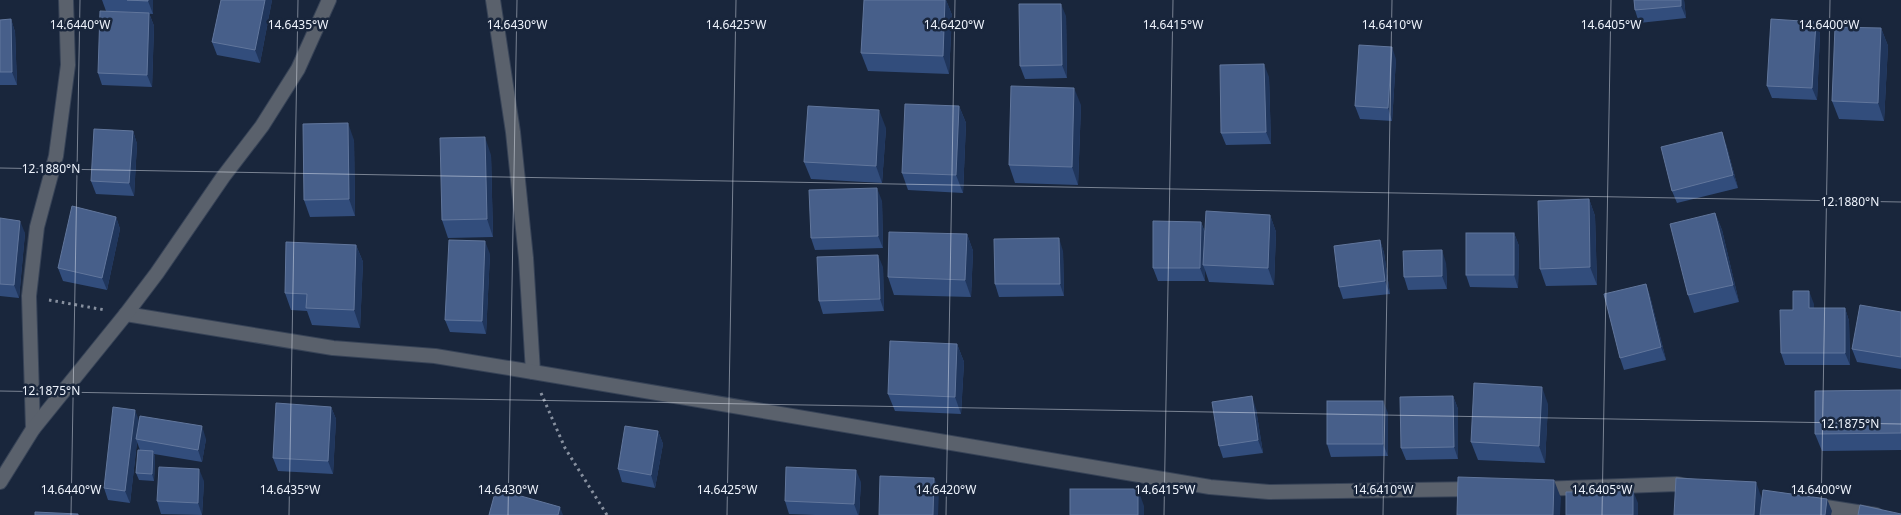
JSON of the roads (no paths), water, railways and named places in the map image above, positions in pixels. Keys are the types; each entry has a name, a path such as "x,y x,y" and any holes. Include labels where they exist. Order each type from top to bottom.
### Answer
{"street":[{"path":"33,429 29,296 37,227 56,156 68,65 66,0"},
{"path":"0,482 33,429 126,314 223,177 262,126 298,69 328,0"},
{"path":"493,0 513,132 526,258 533,372"},
{"path":"126,314 333,348 435,356 1210,486 1268,492 1486,489"},
{"path":"1526,489 1677,484 1706,488"},
{"path":"1802,503 1876,515"}]}
